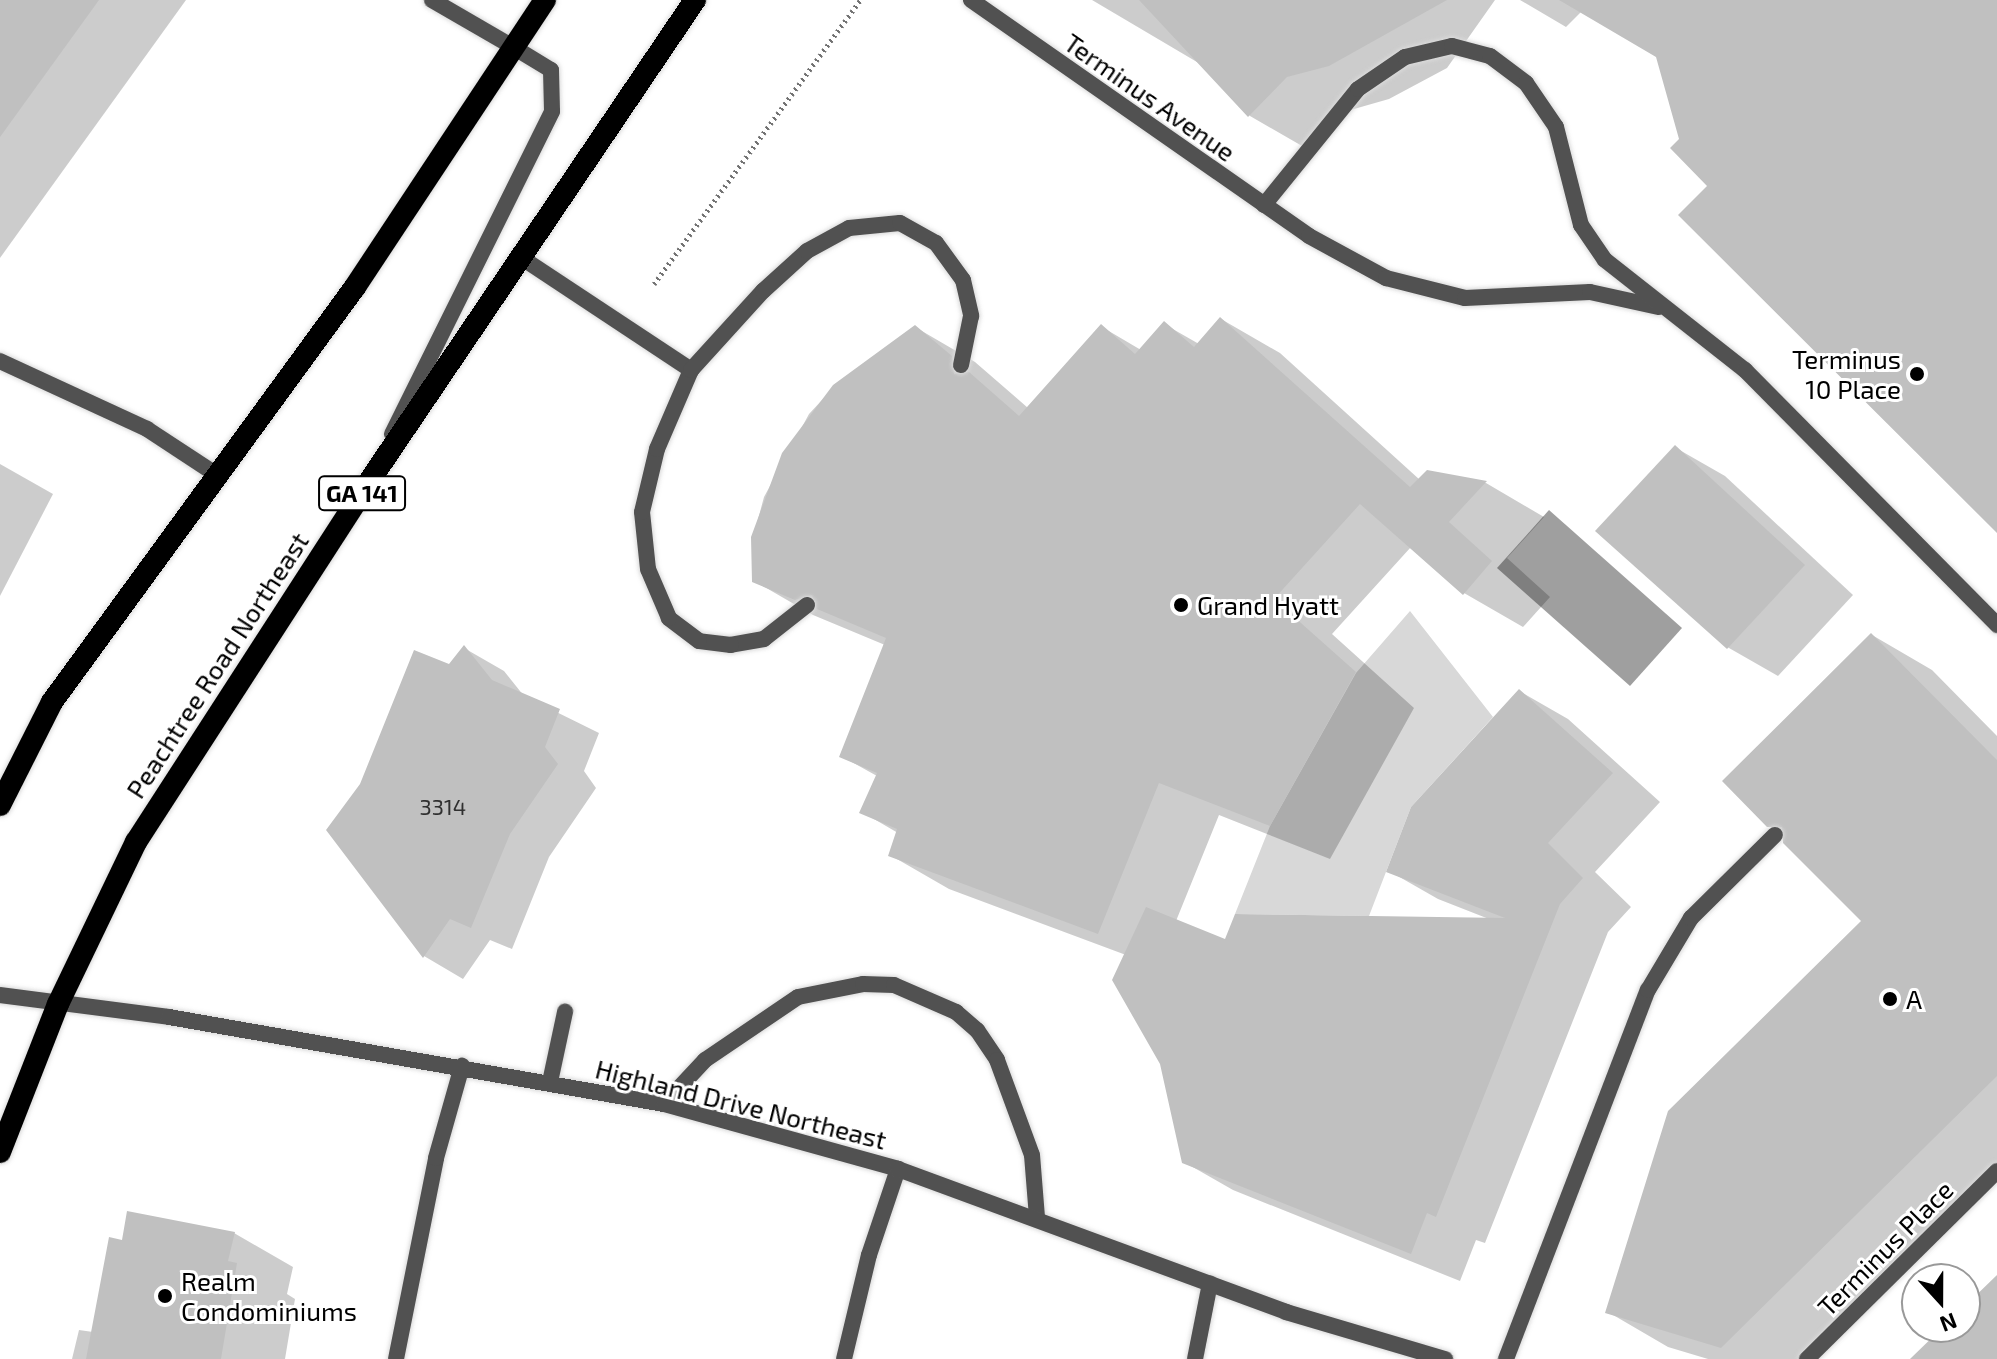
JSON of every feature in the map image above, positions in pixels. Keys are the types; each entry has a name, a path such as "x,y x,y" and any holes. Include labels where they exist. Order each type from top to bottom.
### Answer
{"highway":[{"path":"0,805 52,702 355,287 545,0"},
{"name":"Peachtree Road Northeast","path":"0,1152 58,1004 136,842 362,492 695,0"}],"street":[{"path":"362,492 552,111 551,70 432,0"},
{"name":"Terminus Avenue","path":"971,0 1264,205 1386,278 1465,298 1590,292 1664,308"},
{"name":"Terminus Avenue","path":"1264,205 1358,89 1405,57 1452,46 1490,56 1526,83 1556,127 1581,225 1605,260 1745,370 1997,625"},
{"path":"807,605 764,639 731,645 699,641 669,618 648,569 642,512 657,449 691,370 763,291 807,251 849,228 900,223 936,243 963,280 971,316 961,365"},
{"path":"522,258 691,370"},
{"path":"0,361 147,429 217,475"},
{"path":"1506,1359 1648,990 1691,918 1775,835"},
{"path":"664,1104 705,1060 798,997 863,984 894,985 956,1012 977,1030 997,1060 1032,1155 1037,1217"},
{"name":"Highland Drive Northeast","path":"0,995 462,1066 664,1104 898,1169 1037,1217 1286,1312 1445,1359"},
{"path":"550,1082 565,1012"},
{"path":"396,1359 436,1158 462,1066"},
{"path":"844,1359 869,1255 898,1169"},
{"name":"Terminus Place","path":"1807,1359 1997,1171"},
{"path":"1195,1359 1210,1283"}],"path":[{"path":"654,284 860,0"}],"shaded area":[{"path":"1549,510 1682,628 1630,686 1497,568"},
{"path":"1410,611 1493,717 1411,807 1369,916 1235,914 1270,826 1356,673"}],"building":[{"path":"0,0 99,0 0,137"},
{"path":"1139,0 1447,0 1329,66 1287,77 1248,117"},
{"name":"Terminus 10 Place","path":"1559,0 1997,0 1997,533 1678,215 1707,186 1670,148 1679,139 1656,57"},
{"path":"1220,317 1410,487 1427,470 1487,481 1449,522 1492,561 1463,595 1360,504 1274,599 1356,672 1270,826 1159,783 1098,934 888,856 897,829 859,813 877,773 839,757 886,638 817,609 812,595 795,600 752,582 751,537 782,453 833,385 915,325 952,356 954,374 969,372 1019,416 1101,324 1135,354 1164,321 1194,347"},
{"path":"1675,445 1805,565 1727,649 1595,531"},
{"name":"A","path":"1871,633 1997,760 1997,1076 1721,1348 1605,1313 1668,1111 1861,921 1783,843 1782,827 1767,827 1722,781"},
{"path":"464,645 492,680 560,709 545,747 558,764 510,834 471,928 450,919 423,958 326,830 360,784 414,650 449,664"},
{"path":"1519,689 1613,773 1548,843 1583,878 1560,904 1436,1217 1427,1213 1411,1254 1182,1163 1160,1064 1112,980 1146,907 1225,939 1235,914 1505,918 1386,872 1411,807"},
{"name":"Realm Condominiums","path":"127,1211 235,1232 228,1261 237,1263 221,1359 86,1359 109,1237 122,1240"},
{"path":"1997,1275 1997,1359 1910,1359 1926,1343 1981,1343 1981,1290"}],"place":[{"name":"Terminus 10 Place","path":"1917,374"},
{"name":"Grand Hyatt","path":"1181,605"},
{"name":"A","path":"1890,999"},
{"name":"Realm Condominiums","path":"165,1296"}]}
